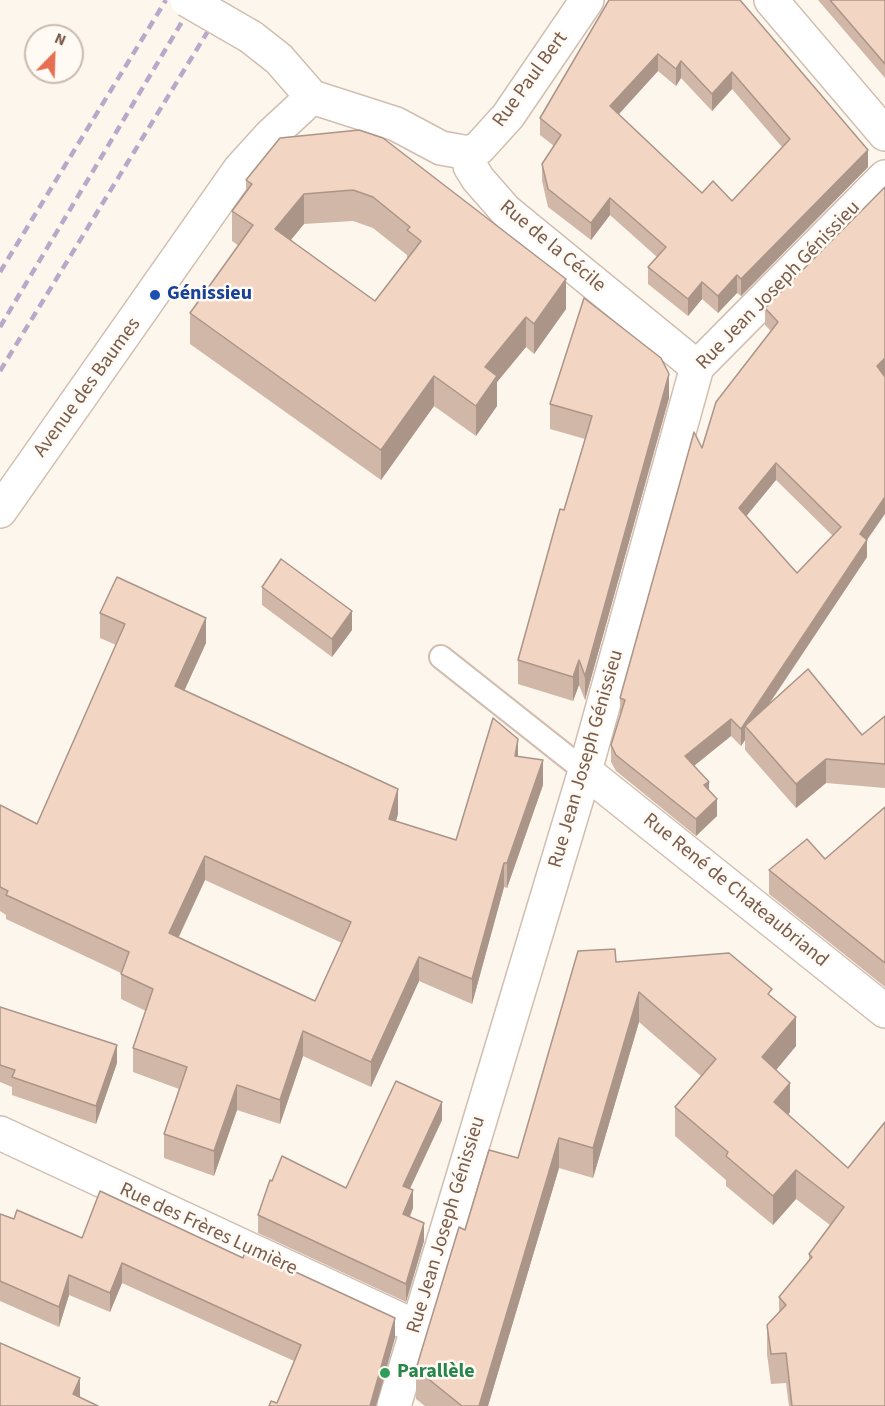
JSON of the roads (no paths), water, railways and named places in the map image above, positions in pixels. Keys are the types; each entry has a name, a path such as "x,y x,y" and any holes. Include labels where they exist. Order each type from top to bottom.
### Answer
{"street":[{"path":"187,0 251,37 279,58 312,97 396,124 441,148 469,153"},
{"name":"Rue Paul Bert","path":"469,153 478,148 508,116 587,0"},
{"path":"771,0 885,134"},
{"name":"Avenue des Baumes","path":"0,511 240,169 270,136 312,97"},
{"name":"Rue de la Cécile","path":"469,153 471,166 478,179 506,211 697,367"},
{"name":"Rue Jean Joseph Génissieu","path":"394,1406 585,771 697,367 885,177"},
{"name":"Rue René de Chateaubriand","path":"585,771 885,1011"},
{"name":"Rue des Frères Lumière","path":"0,1133 416,1327"}],"lane":[{"path":"441,657 585,771"}],"railway":[{"path":"0,272 166,0"},
{"path":"0,327 195,0"},
{"path":"0,371 227,0"}],"place":[{"name":"Génissieu","path":"155,295"},
{"name":"Parallèle","path":"385,1373"}]}
